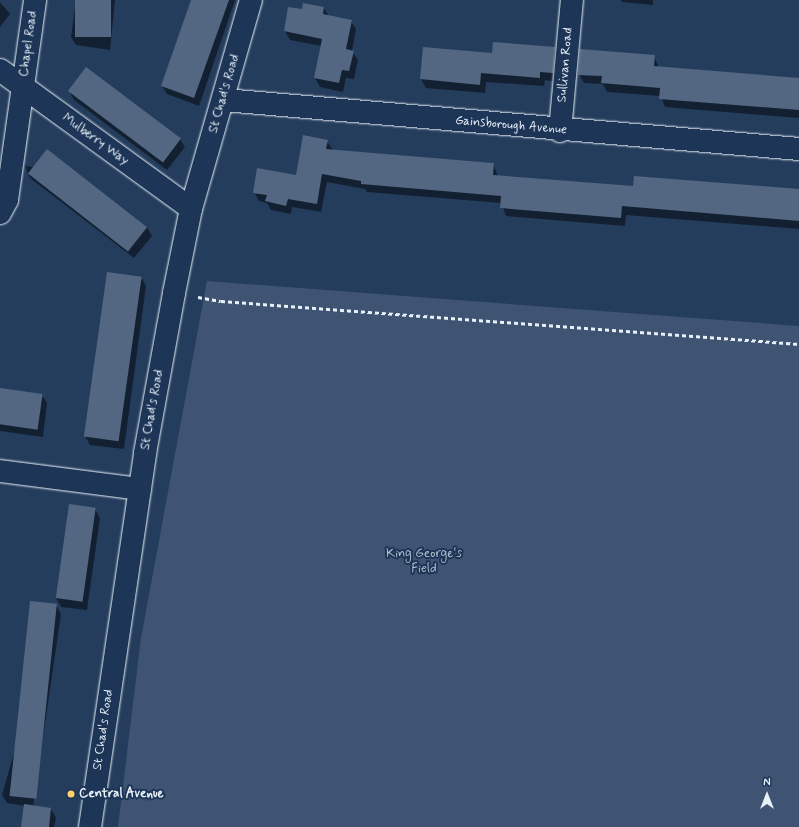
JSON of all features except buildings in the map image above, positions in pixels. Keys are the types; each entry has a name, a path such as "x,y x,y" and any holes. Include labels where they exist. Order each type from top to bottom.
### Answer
{"street":[{"name":"Chapel Road","path":"0,213 7,200 22,88 36,0"},
{"name":"St Chad's Road","path":"90,827 140,489 174,293 191,209 224,100 251,0"},
{"name":"Sullivan Road","path":"560,131 572,0"},
{"name":"Mulberry Way","path":"0,70 22,88 191,209"},
{"name":"Gainsborough Avenue","path":"224,100 560,131 799,150"},
{"path":"0,471 140,489"}],"path":[{"path":"174,293 221,301 799,344"}],"green space":[{"name":"King George's Field","path":"207,281 799,326 799,827 118,827 141,638"}],"place":[{"name":"Central Avenue","path":"71,794"}]}
